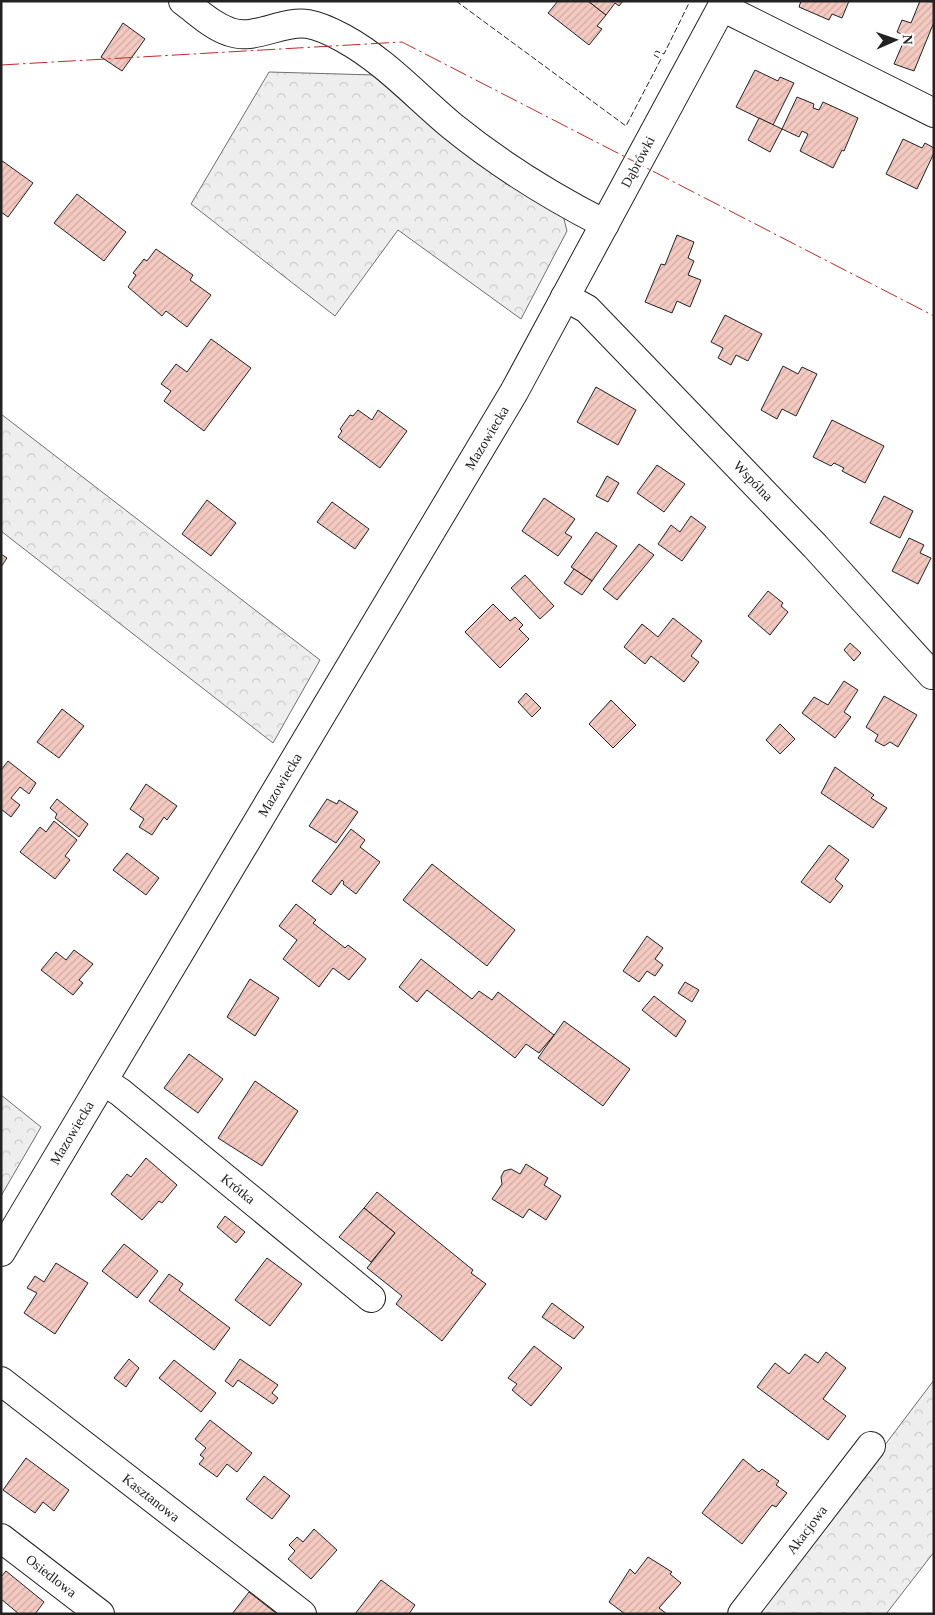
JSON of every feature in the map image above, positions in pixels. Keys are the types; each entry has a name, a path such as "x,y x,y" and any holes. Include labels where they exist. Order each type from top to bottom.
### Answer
{"street":[{"path":"182,1 215,26 231,33 245,35 307,24 344,38 384,66 452,126 516,174 549,195 605,224"},
{"name":"Dąbrówki","path":"561,307 723,4 934,113"},
{"name":"Wspólna","path":"561,307 587,309 815,546 932,675"},
{"name":"Mazowiecka","path":"1,1252 485,442 561,307"},
{"name":"Krótka","path":"103,1081 371,1298"},
{"name":"Kasztanowa","path":"1,1381 302,1614"},
{"name":"Akacjowa","path":"742,1614 871,1446"},
{"name":"Osiedlowa","path":"1,1538 100,1614"}],"green space":[{"path":"269,72 375,75 562,211 567,231 521,319 398,230 335,316 191,204"},
{"path":"1,414 320,660 273,743 1,531"},
{"path":"1,1095 41,1127 1,1196"},
{"path":"934,1380 934,1552 886,1614 757,1614"}],"building":[{"path":"558,1 588,1 606,15 597,26 602,29 589,45 548,13"},
{"path":"588,1 623,1 619,6 615,3 606,15"},
{"path":"801,1 849,1 842,18 832,14 829,20 799,7"},
{"path":"920,1 934,2 934,22 914,71 894,64 906,36 897,32 902,20 911,23"},
{"path":"123,23 145,39 122,71 101,57"},
{"path":"755,70 778,81 780,77 794,83 773,125 736,107"},
{"path":"797,97 814,104 813,108 819,110 823,102 858,118 844,151 842,150 833,168 800,151 808,134 802,131 799,137 782,129"},
{"path":"759,118 782,129 770,152 748,140"},
{"path":"903,139 922,148 925,143 934,148 934,153 917,189 886,174"},
{"path":"1,160 33,183 8,217 1,212"},
{"path":"77,194 126,232 104,261 54,223"},
{"path":"677,235 694,242 688,258 694,261 688,275 701,280 690,307 677,301 672,313 645,302 661,264 665,265"},
{"path":"156,249 193,275 190,280 211,295 187,327 166,311 162,316 128,287 136,275 133,273 144,259 147,261"},
{"path":"725,315 762,334 748,361 736,355 731,365 718,358 723,348 711,342"},
{"path":"211,339 251,368 204,431 164,401 171,391 161,384 176,364 187,372"},
{"path":"783,366 798,374 802,367 817,374 796,416 782,409 777,419 761,410"},
{"path":"596,387 636,410 618,445 577,422"},
{"path":"358,410 372,420 378,410 407,431 380,468 338,437 342,431 340,429 350,415 353,416"},
{"path":"832,420 884,446 865,483 842,471 844,468 834,463 831,466 813,457"},
{"path":"657,465 685,484 664,512 637,493"},
{"path":"607,476 619,483 608,502 596,496"},
{"path":"884,496 913,511 900,538 870,523"},
{"path":"544,498 575,519 565,533 572,537 558,556 522,531"},
{"path":"207,500 236,523 211,556 182,534"},
{"path":"332,502 369,529 355,549 317,522"},
{"path":"691,516 706,527 682,561 658,544 671,525 680,532"},
{"path":"596,532 617,546 592,581 571,567"},
{"path":"909,538 924,545 920,553 931,558 918,584 892,571"},
{"path":"639,544 654,555 617,600 603,589"},
{"path":"1,554 7,558 1,567"},
{"path":"574,569 592,581 582,595 564,583"},
{"path":"525,575 554,606 540,619 511,588"},
{"path":"768,591 783,603 781,606 788,612 770,635 748,616"},
{"path":"493,604 510,621 515,617 523,625 519,629 529,639 500,668 465,632"},
{"path":"673,618 702,641 691,656 699,662 684,682 651,656 645,664 624,647 642,624 658,637"},
{"path":"850,643 861,653 854,661 844,650"},
{"path":"844,681 858,690 844,712 851,717 835,738 802,713 814,697 828,705"},
{"path":"526,693 541,708 532,717 518,702"},
{"path":"884,696 917,715 898,747 890,742 884,746 875,741 878,735 866,727"},
{"path":"611,700 636,725 613,748 589,724"},
{"path":"62,709 84,726 59,758 37,742"},
{"path":"780,724 795,739 780,754 766,740"},
{"path":"8,761 36,783 29,794 20,787 11,798 20,805 11,817 1,809 1,770"},
{"path":"835,767 874,795 871,798 887,808 873,828 821,793"},
{"path":"146,784 177,806 167,820 164,817 152,835 139,827 144,819 130,809"},
{"path":"57,799 88,824 79,837 55,818 57,814 50,808"},
{"path":"327,799 337,804 339,800 358,812 336,843 309,826"},
{"path":"54,821 77,840 65,856 70,860 55,879 20,852 40,827 46,832"},
{"path":"351,829 365,840 360,847 380,862 356,894 343,884 342,880 331,895 312,881"},
{"path":"829,845 849,860 835,879 843,886 830,903 801,882"},
{"path":"127,853 159,878 146,895 113,870"},
{"path":"432,864 515,930 487,966 403,900"},
{"path":"296,904 316,920 313,923 345,948 348,945 366,959 349,980 333,968 319,987 283,959 297,940 279,926"},
{"path":"647,936 663,948 655,959 663,965 655,976 647,971 639,982 623,971"},
{"path":"74,950 93,964 79,980 83,983 73,995 41,970 56,952 66,960"},
{"path":"421,959 472,999 479,991 492,1000 498,992 554,1035 539,1053 526,1044 515,1058 427,990 417,1002 399,987"},
{"path":"250,979 279,998 255,1036 227,1017"},
{"path":"685,982 699,990 692,1002 678,993"},
{"path":"654,996 686,1021 676,1037 642,1010"},
{"path":"564,1021 630,1069 603,1106 538,1058"},
{"path":"189,1054 223,1079 198,1113 164,1088"},
{"path":"255,1081 298,1111 262,1166 218,1138"},
{"path":"146,1158 177,1185 162,1203 159,1201 142,1220 111,1194 127,1174 131,1177"},
{"path":"526,1164 548,1178 544,1185 561,1196 546,1220 529,1209 523,1218 492,1199 502,1184 501,1177 504,1171 511,1169 520,1174"},
{"path":"377,1192 473,1270 471,1273 486,1284 442,1341 396,1304 402,1296 367,1268 395,1233 364,1208"},
{"path":"364,1208 395,1233 371,1262 339,1237"},
{"path":"225,1216 245,1232 236,1243 217,1227"},
{"path":"124,1244 158,1271 137,1298 102,1271"},
{"path":"267,1258 302,1284 270,1326 235,1300"},
{"path":"56,1263 88,1283 55,1334 24,1313 37,1293 27,1288 35,1276 44,1282"},
{"path":"169,1274 183,1284 179,1290 230,1328 214,1350 149,1301"},
{"path":"552,1303 584,1327 574,1339 542,1317"},
{"path":"534,1346 562,1368 531,1406 512,1390 517,1384 508,1378"},
{"path":"826,1352 846,1368 823,1399 846,1416 828,1440 757,1387 775,1363 789,1374 805,1354 818,1363"},
{"path":"129,1359 139,1368 126,1387 114,1378"},
{"path":"240,1359 278,1385 272,1393 278,1398 273,1404 238,1380 233,1387 225,1381"},
{"path":"174,1360 216,1393 201,1412 159,1378"},
{"path":"210,1420 252,1453 237,1472 227,1464 217,1477 199,1464 204,1458 200,1455 206,1448 195,1439"},
{"path":"26,1458 69,1490 54,1511 43,1502 35,1513 3,1490"},
{"path":"743,1459 759,1472 762,1469 779,1481 776,1485 787,1493 776,1507 772,1505 742,1544 702,1513"},
{"path":"264,1476 290,1496 272,1519 246,1499"},
{"path":"314,1529 337,1550 311,1579 288,1559 295,1551 289,1545 297,1537 303,1542"},
{"path":"648,1557 672,1572 670,1574 681,1583 659,1608 667,1614 625,1614 609,1602 630,1569 635,1574"},
{"path":"6,1571 44,1602 35,1614 19,1614 1,1599 1,1577"},
{"path":"381,1580 415,1605 409,1614 355,1614"},
{"path":"249,1592 277,1614 232,1614"}],"fence":[{"path":"456,1 626,126 661,59 654,55 656,51 664,54 690,1"}],"power":[{"path":"1,65 402,42 934,316"}]}
